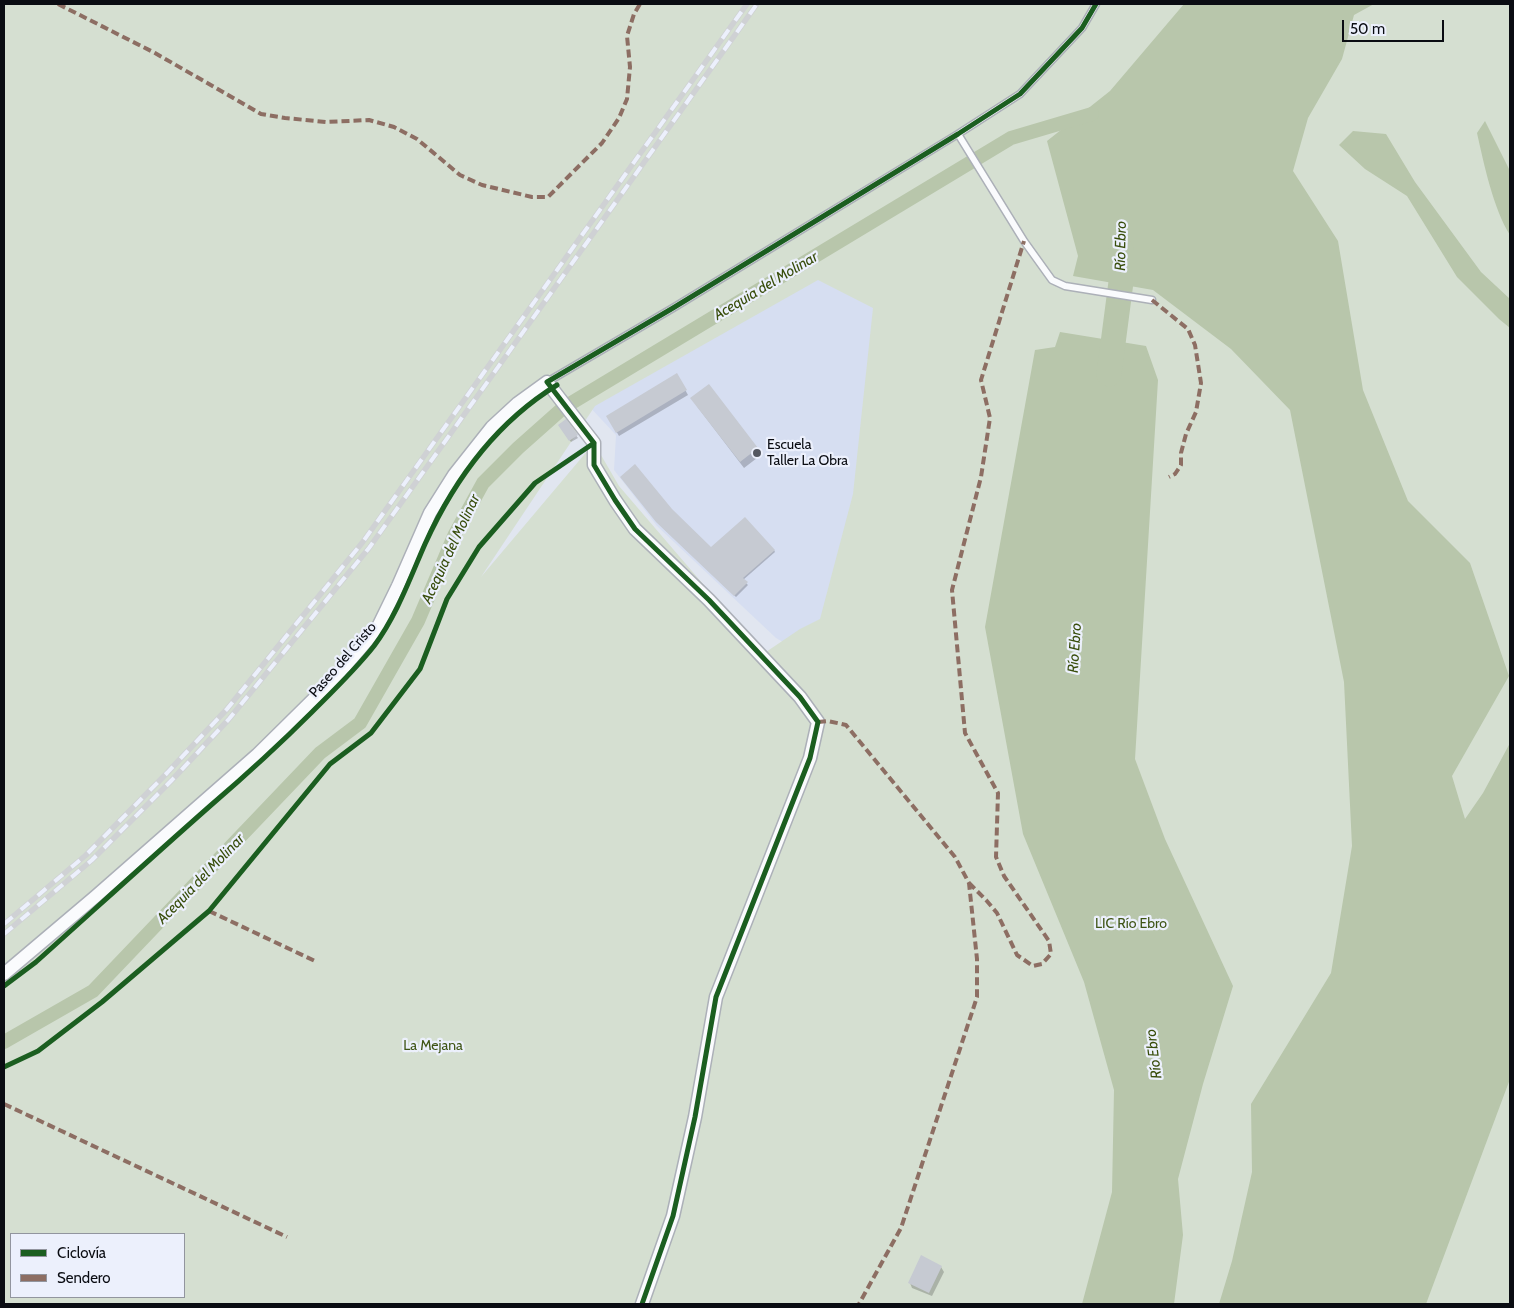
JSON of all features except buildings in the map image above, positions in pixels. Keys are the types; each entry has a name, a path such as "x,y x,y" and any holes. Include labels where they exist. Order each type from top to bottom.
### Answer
{"street":[{"path":"547,382 594,443 594,465 636,529 709,600 800,697 818,722 810,758 716,997 695,1117 673,1216 642,1304"},
{"name":"Paseo del Cristo","path":"4,974 95,898 257,755 335,678 377,628 430,513 454,474 492,427 518,403 547,382"}],"lane":[{"path":"547,382 673,308 958,134 1020,94 1082,28 1096,4"},
{"path":"958,134 1024,241 1052,280 1069,287 1152,300"}],"shaded area":[{"name":"Escuela Taller La Obra","path":"872,209 909,253 876,576 799,651 776,638 657,526 614,470 616,435 571,387"}],"green space":[{"path":"4,4 1510,4 1510,1304 4,1304","holes":["818,280 873,308 853,494 820,619 800,629 763,654 619,486 594,443 481,577 595,406"]}],"water":[{"path":"1184,4 1374,4 1354,15 1342,59 1308,118 1293,171 1338,241 1363,390 1408,501 1470,563 1509,676 1452,776 1465,819 1483,793 1510,743 1510,1079 1426,1304 1219,1304 1232,1261 1252,1172 1251,1104 1331,973 1352,846 1344,682 1290,410 1231,349 1153,290 1073,276 1078,256 1047,141 1110,91"},
{"path":"1485,121 1510,171 1510,235 1494,199 1477,133"},
{"path":"1353,131 1386,134 1415,182 1481,272 1510,299 1510,328 1457,277 1407,196 1365,169 1339,145"},
{"path":"1060,332 1146,346 1158,380 1135,759 1165,839 1233,986 1203,1084 1178,1179 1183,1235 1174,1304 1082,1304 1112,1192 1114,1090 1084,982 1023,834 985,627 1035,350 1055,347"}],"waterway":[{"name":"Acequia del Molinar","path":"4,1042 93,991 320,753 360,723 418,621 455,534 483,483 518,448 563,408 1011,138 1092,114"},
{"name":"Río Ebro","path":"1109,374 1121,282 1121,250"}],"railway":[{"path":"4,924 86,855 167,773 227,709 362,543 747,4"},
{"path":"4,934 92,860 172,780 229,719 369,548 757,4"}],"marked path":[{"path":"58,4 155,53 261,114 326,122 369,120 394,127 417,139 460,175 482,185 532,197 548,197 602,143 619,118 627,99 630,67 627,36 634,14 640,4"},
{"path":"969,883 997,913 1017,955 1033,966 1042,964 1051,954 1049,941 1004,876 996,857 998,793 965,733 952,590 981,477 990,418 981,380 1024,241"},
{"path":"1152,300 1188,329 1195,345 1201,383 1196,412 1186,434 1181,453 1181,465 1175,474 1169,477"},
{"path":"818,722 828,721 846,725 955,857 969,883 977,959 977,997 901,1228 859,1304"},
{"path":"209,911 315,961"},
{"path":"4,1104 287,1237"}],"cycle path":[{"path":"642,1304 673,1216 695,1117 716,997 810,758 818,722 800,697 709,600 635,529 594,465 594,443 547,382 673,308 958,134 1020,94 1082,28 1096,4"},
{"path":"4,986 36,962 249,772 352,672 374,646 390,622 437,520 449,497 464,475 479,454 515,416 557,385"},
{"path":"4,1067 38,1051 102,1002 209,911 330,764 371,733 420,669 447,599 479,547 535,483 594,443"}],"place":[{"name":"Escuela Taller La Obra","path":"757,453"}],"park label":[{"name":"LIC Río Ebro","path":"1131,924"},
{"name":"La Mejana","path":"433,1046"}]}
